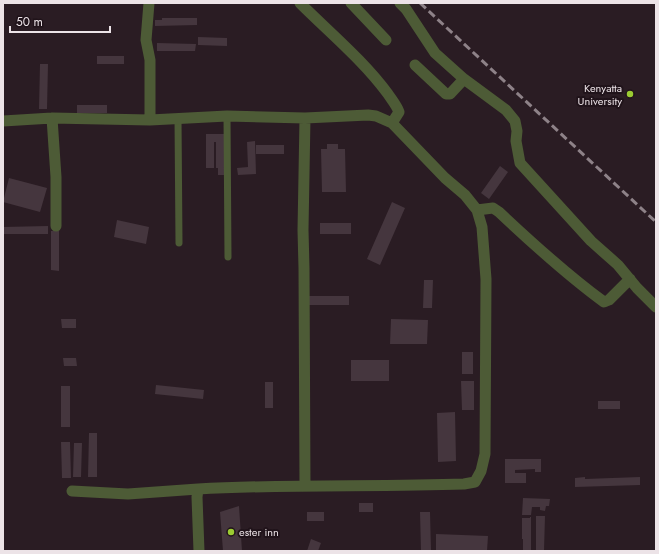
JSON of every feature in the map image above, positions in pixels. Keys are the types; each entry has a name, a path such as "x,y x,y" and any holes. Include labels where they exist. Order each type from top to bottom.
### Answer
{"street":[{"path":"149,3 146,40 150,71 150,120"},
{"path":"300,3 383,88 398,108 399,112 392,123"},
{"path":"352,3 386,40"},
{"path":"400,3 406,9 409,16 435,53 464,79 506,110 516,121 516,141 520,162 656,307"},
{"path":"415,65 446,94 450,94 464,79"},
{"path":"3,121 52,118 150,120 227,116 305,118 368,115 376,116 392,123 445,178 464,195 478,210 482,228 486,279 485,454 481,472 475,482 464,484 392,486 246,486 128,494 72,491"},
{"path":"52,118 56,177 56,226"},
{"path":"305,118 303,230 305,486"},
{"path":"478,210 493,208 499,212 570,276 604,302 609,300 630,279"},
{"path":"198,489 197,497 200,551"}],"lane":[{"path":"227,116 228,257"},
{"path":"178,118 179,243"}],"building":[{"path":"162,18 197,18 197,25 155,26 155,20 162,20"},
{"path":"198,37 227,38 227,46 198,45"},
{"path":"157,43 196,44 195,51 157,51"},
{"path":"97,56 124,56 124,64 97,64"},
{"path":"40,64 48,64 47,109 39,109"},
{"path":"77,105 107,105 107,113 77,113"},
{"path":"206,134 225,134 225,175 218,175 218,168 216,168 216,142 214,142 214,168 206,168"},
{"path":"255,141 256,174 238,175 237,168 248,167 247,142"},
{"path":"327,144 338,144 338,149 345,149 346,192 322,192 321,149 327,149"},
{"path":"256,145 284,145 284,154 256,154"},
{"path":"500,166 508,172 489,199 481,193"},
{"path":"9,178 47,188 40,212 3,202"},
{"path":"392,202 405,208 380,265 367,259"},
{"path":"117,220 149,227 146,244 114,237"},
{"path":"320,223 351,223 351,234 320,234"},
{"path":"48,226 48,234 3,234 3,227"},
{"path":"51,231 59,231 59,271 51,270"},
{"path":"424,280 433,280 432,308 423,308"},
{"path":"306,296 349,296 349,305 306,305"},
{"path":"61,319 76,319 76,328 62,328"},
{"path":"391,319 428,320 427,344 390,344"},
{"path":"462,352 473,352 473,374 462,374"},
{"path":"63,358 76,358 77,366 64,366"},
{"path":"351,360 389,360 389,381 351,381"},
{"path":"461,381 474,381 474,410 462,410"},
{"path":"265,382 273,382 273,408 265,408"},
{"path":"156,385 204,390 203,399 155,394"},
{"path":"61,386 70,386 70,427 61,427"},
{"path":"598,401 620,401 620,409 598,409"},
{"path":"455,412 456,461 438,462 437,413"},
{"path":"89,433 97,433 97,477 88,477"},
{"path":"61,442 70,442 71,478 62,478"},
{"path":"74,443 82,443 81,477 73,477"},
{"path":"505,459 541,459 541,472 535,472 535,469 515,470 515,473 526,473 526,483 505,483"},
{"path":"585,477 585,479 640,477 640,485 575,487 575,478"},
{"path":"523,498 550,499 549,506 546,506 545,511 540,510 540,507 532,507 531,515 522,515"},
{"path":"359,503 373,503 373,512 359,512"},
{"name":"ester inn","path":"239,506 242,551 223,551 220,512"},
{"path":"307,512 324,512 324,521 307,521"},
{"path":"420,512 430,512 431,551 421,551"},
{"path":"536,516 545,516 544,551 536,551"},
{"path":"530,517 531,551 523,551 522,518"},
{"path":"436,534 488,536 487,551 436,551"},
{"path":"311,539 321,543 318,551 307,551"}],"railway":[{"path":"420,3 656,222"}],"place":[{"name":"Kenyatta University","path":"630,94"},
{"name":"ester inn","path":"231,532"}]}
